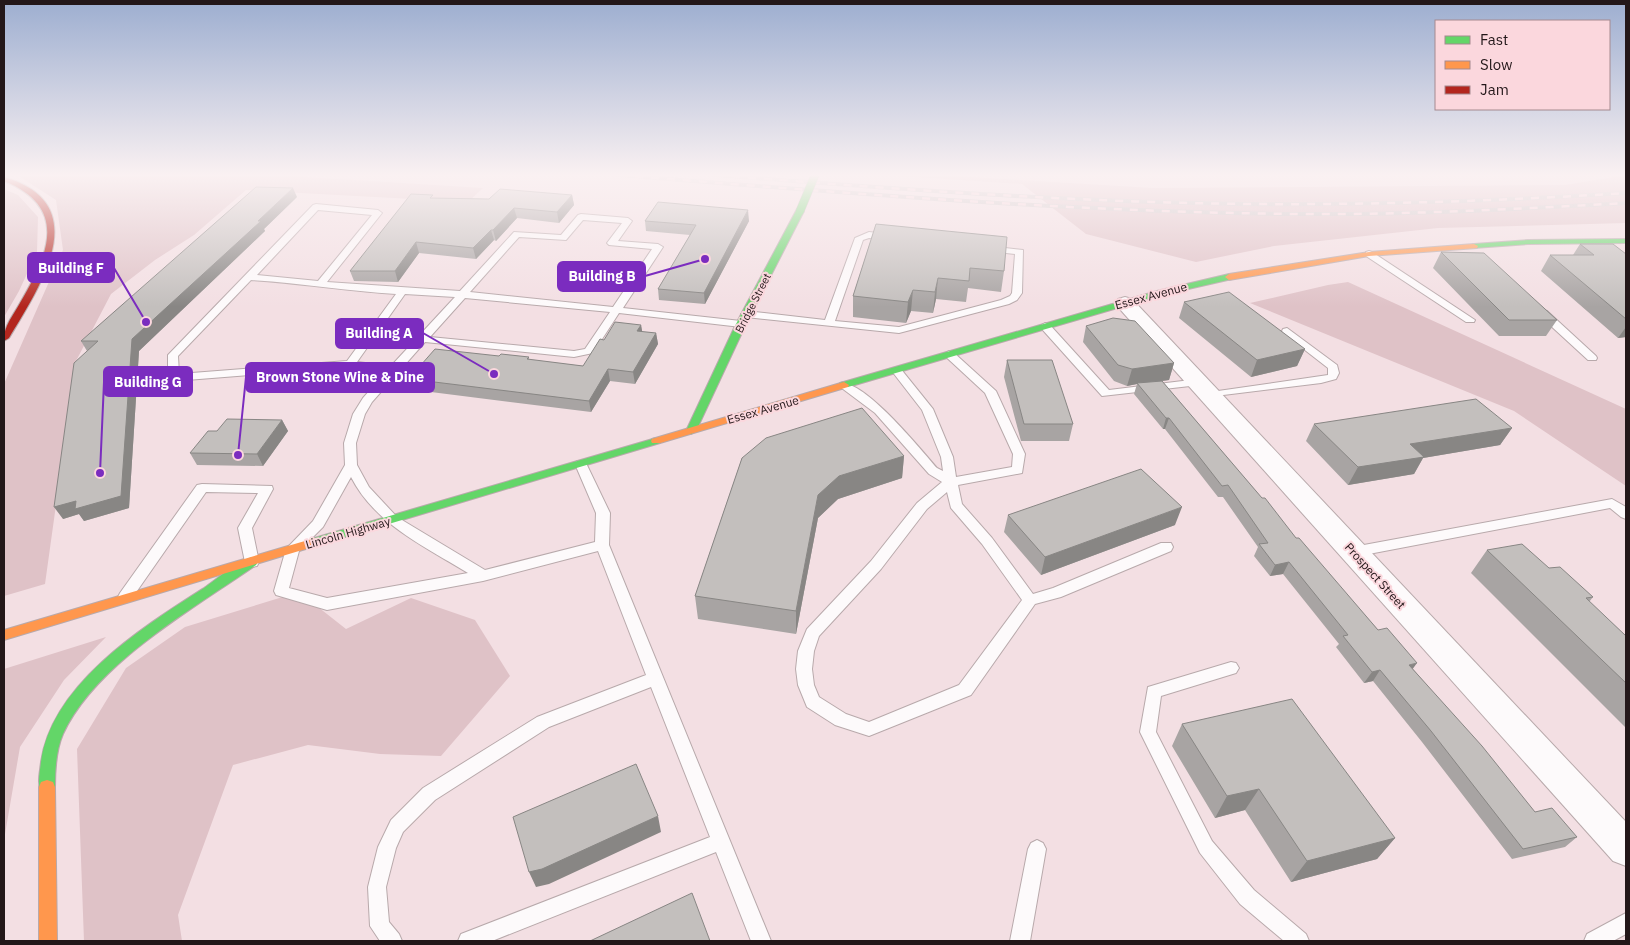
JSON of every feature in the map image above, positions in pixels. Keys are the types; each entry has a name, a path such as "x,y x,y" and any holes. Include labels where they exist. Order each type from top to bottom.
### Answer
{"main road":[{"path":"4,338 43,267 50,239 50,219"},
{"name":"Bridge Street","path":"691,431 744,319 796,219"},
{"name":"Essex Avenue","path":"691,431 1124,303 1220,278 1369,254 1470,245 1592,240 1626,241"},
{"name":"Lincoln Highway","path":"4,635 691,431"},
{"path":"48,941 47,776 50,750 59,725 77,700 102,672 133,646 252,562"}],"street":[{"name":"Prospect Street","path":"1124,303 1205,388 1353,552 1626,848"}],"lane":[{"path":"304,219 173,356 174,378 350,364 394,370"},
{"path":"318,285 330,274 374,219"},
{"path":"483,576 392,520 364,490 351,465 350,443 359,414 367,400 517,234 563,238 578,219"},
{"path":"422,339 583,354 590,352 619,310 658,247 612,243 628,221 610,219"},
{"path":"249,277 402,292 461,294 619,310 899,330 1006,302 1014,298 1017,293 1020,252 869,235 859,238 829,324"},
{"path":"1592,240 1606,250"},
{"path":"1470,245 1484,258"},
{"path":"1369,254 1470,320"},
{"path":"350,364 402,292"},
{"path":"1533,304 1592,358"},
{"path":"1045,326 1106,394 1321,380 1332,377 1334,373 1333,366 1287,331"},
{"path":"949,354 990,391 1018,454 1018,470 951,482 922,506 876,565 812,633 806,650 804,669 806,684 813,702 841,720 869,729 965,690 1030,600 1056,593 1166,547"},
{"path":"896,370 927,410 947,458 956,505 988,542 1030,600"},
{"path":"845,386 879,410 933,470 951,482"},
{"path":"581,464 603,513 602,545 761,941"},
{"path":"351,465 318,524 293,549 281,591 327,604 483,576 602,545"},
{"path":"123,599 202,488 267,489 245,528 252,562"},
{"path":"1353,552 1612,503 1626,514"},
{"path":"1231,668 1154,692 1148,732 1206,847 1247,897 1300,941"},
{"path":"392,941 380,926 377,887 387,847 397,826 429,794 543,722 656,678"},
{"path":"468,941 722,841"},
{"path":"1020,941 1037,849"},
{"path":"1594,941 1626,923"}],"shaded area":[{"path":"4,219 38,219 37,252 19,291 4,317"},
{"path":"59,219 212,219 194,235 155,260 111,294 76,361 45,584 4,596 4,384 63,250"},
{"path":"1067,219 1626,219 1626,223 1438,228 1274,246 1196,262 1086,234"},
{"path":"1348,282 1626,409 1626,486 1514,411 1250,303"},
{"path":"299,592 346,629 411,598 475,620 510,676 441,756 380,754 308,745 233,765 178,915 182,941 84,941 77,749 126,668 185,627"},
{"path":"106,637 64,680 20,747 4,840 4,669"}],"building":[{"path":"220,219 260,219 258,221 261,221 132,339 121,496 75,509 76,501 54,507 74,363 98,341 81,341"},
{"path":"391,219 503,219 473,248 416,242 395,271 350,271"},
{"path":"646,219 743,219 704,293 658,289 696,225 645,221"},
{"path":"876,224 1007,237 1004,271 970,268 969,281 938,278 935,292 913,290 908,302 853,296"},
{"path":"1580,244 1613,244 1626,254 1626,319 1550,255 1594,255"},
{"path":"1441,252 1484,253 1557,320 1509,320"},
{"path":"1229,292 1305,349 1257,360 1184,302"},
{"path":"1113,318 1135,321 1174,363 1132,369 1118,365 1086,326"},
{"path":"615,322 641,325 637,331 656,333 633,372 608,369 589,401 418,380 422,375 413,374 435,349 499,356 501,354 529,357 527,359 583,366 600,339 604,340"},
{"path":"1007,360 1052,360 1073,424 1024,424"},
{"path":"1162,381 1262,498 1265,498 1296,538 1299,538 1378,630 1387,628 1417,663 1409,665 1482,746 1535,812 1552,808 1577,837 1523,849 1431,731 1380,670 1372,672 1343,636 1348,635 1289,562 1275,565 1259,544 1268,543 1228,485 1222,486 1169,418 1166,418 1137,383"},
{"path":"1476,399 1512,428 1410,444 1424,457 1358,467 1314,424"},
{"path":"862,408 904,456 839,476 818,495 796,611 695,596 742,458 766,438"},
{"path":"227,419 282,420 257,454 190,453 208,431 217,431"},
{"path":"1141,469 1182,507 1045,557 1008,515"},
{"path":"1522,544 1549,568 1560,567 1593,597 1586,598 1626,636 1626,683 1487,550"},
{"path":"1292,699 1395,838 1307,861 1259,789 1227,796 1182,724"},
{"path":"636,764 658,816 542,869 529,872 513,817"},
{"path":"692,893 710,941 590,941"}],"traffic: fast":[{"path":"691,431 741,324 796,219"},
{"path":"1474,246 1528,242 1626,241"},
{"path":"844,385 1160,293 1229,277"},
{"path":"315,542 656,441"},
{"path":"47,787 49,758 57,731 71,706 91,682 143,637 252,562"}],"traffic: slow":[{"path":"1229,277 1369,254 1474,246"},
{"path":"656,441 844,385"},
{"path":"4,635 315,542"},
{"path":"47,787 48,941"}],"traffic: jam":[{"path":"4,338 30,294 46,258 51,240 50,219"}],"place":[{"name":"Building B","path":"705,259"},
{"name":"Building F","path":"146,322"},
{"name":"Building A","path":"494,374"},
{"name":"Brown Stone Wine & Dine","path":"238,455"},
{"name":"Building G","path":"100,473"}]}
